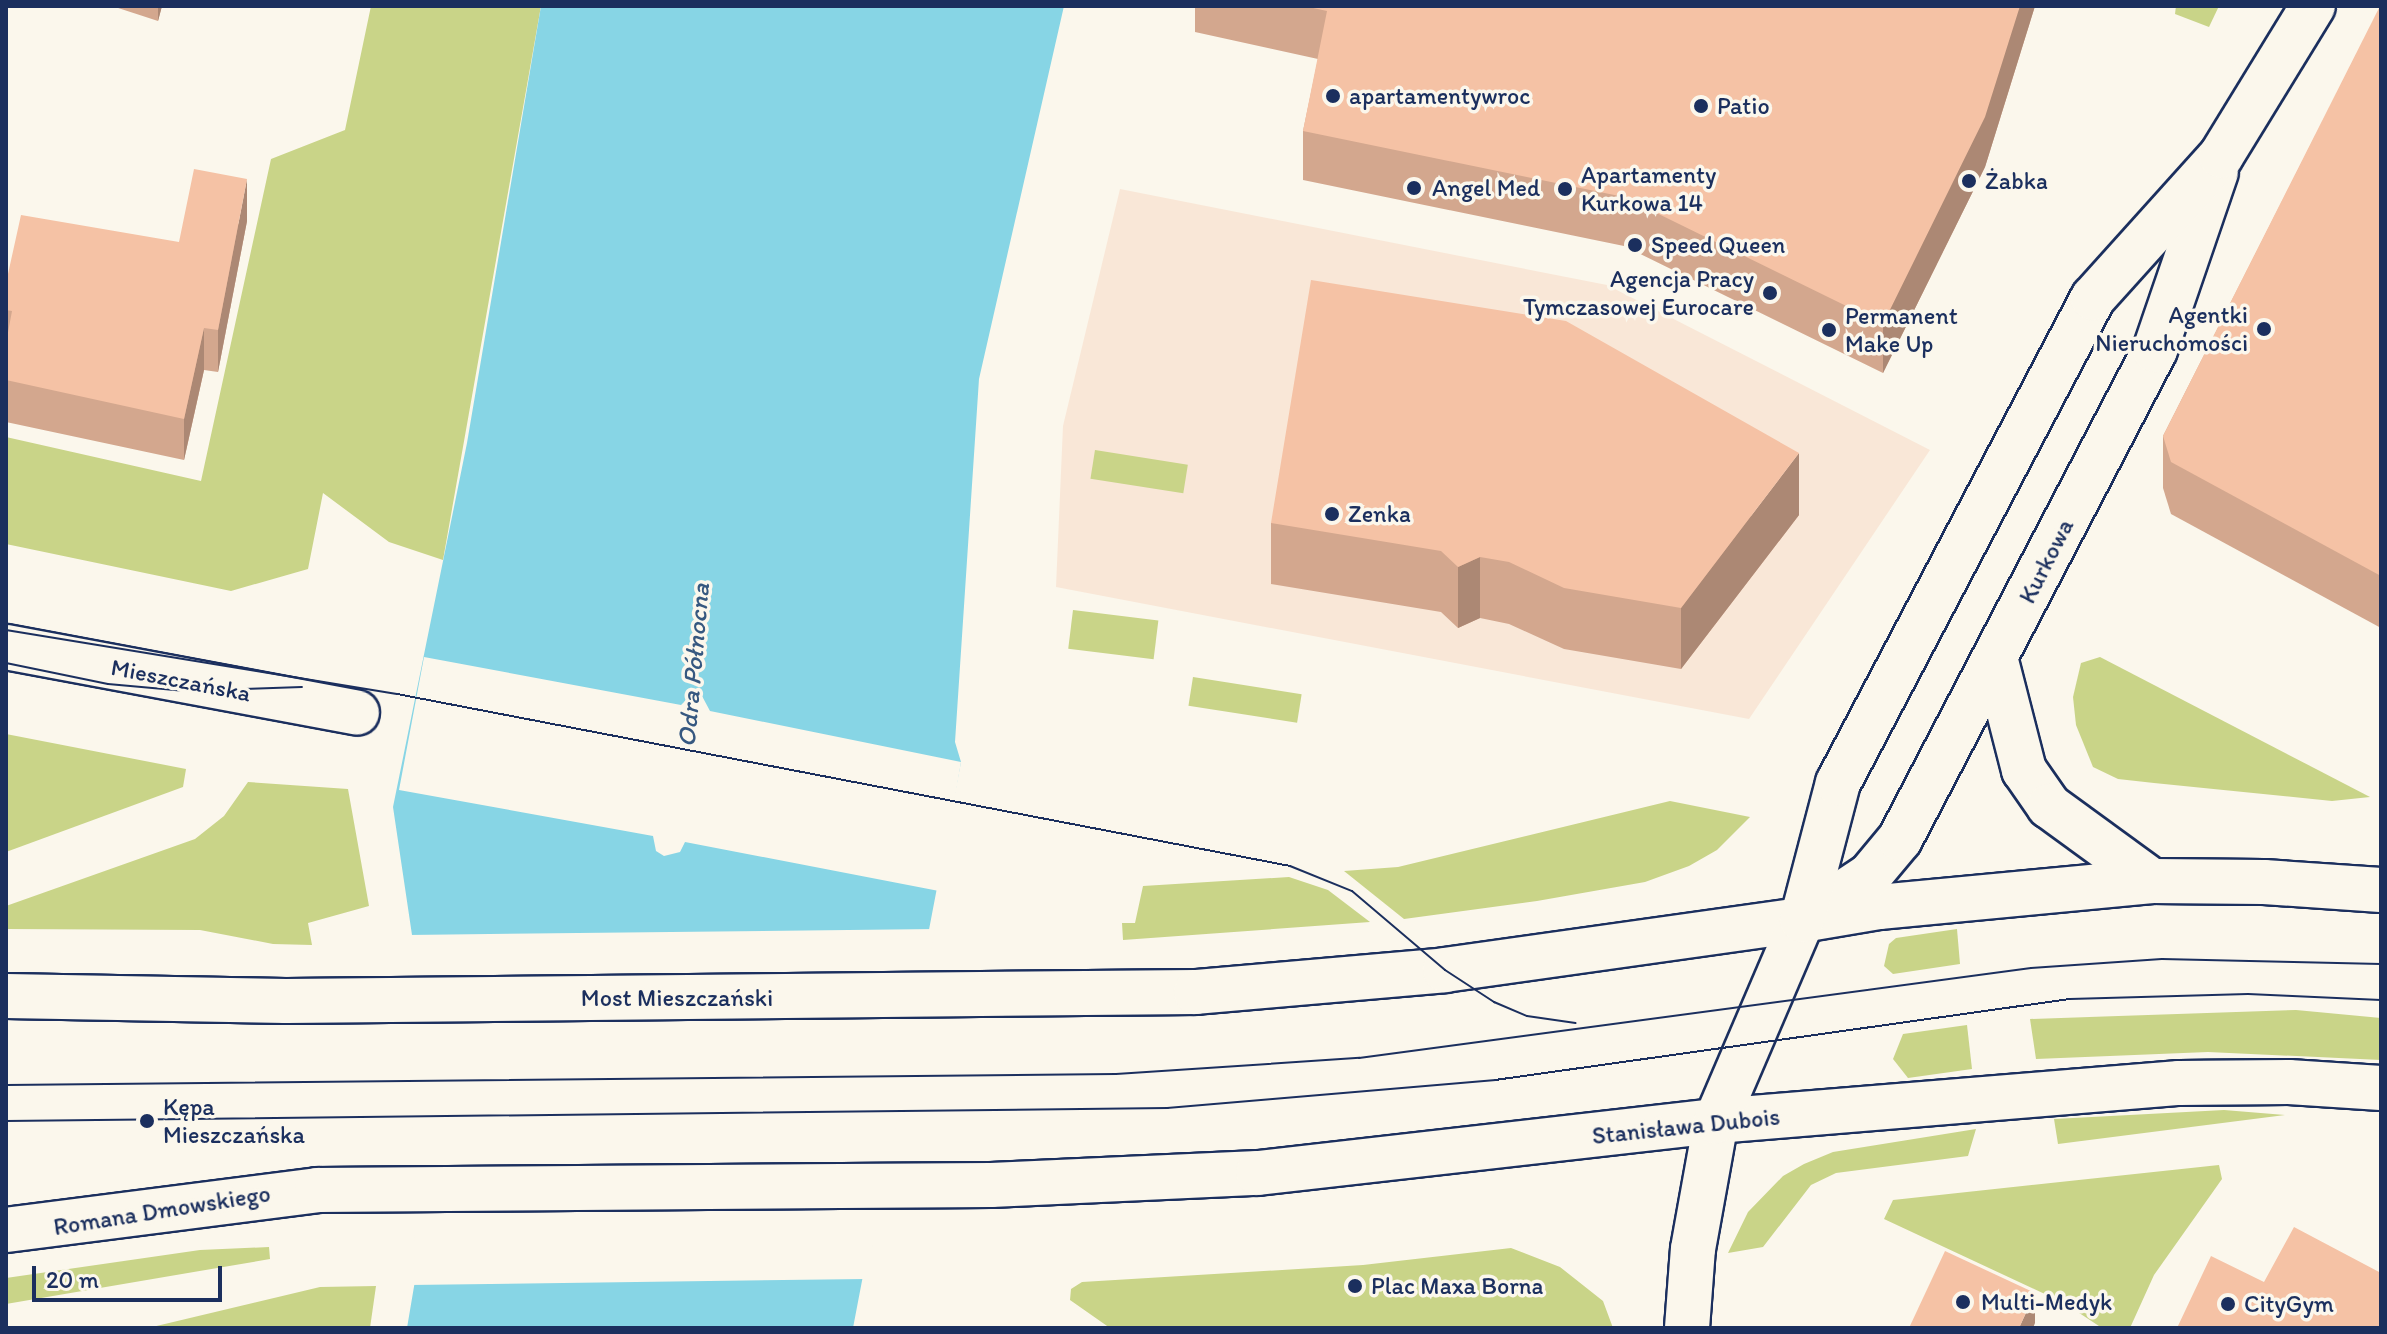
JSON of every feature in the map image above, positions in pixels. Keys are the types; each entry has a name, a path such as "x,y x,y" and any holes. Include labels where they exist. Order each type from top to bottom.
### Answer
{"main road":[{"name":"Kurkowa","path":"1716,1121 1802,920 1838,783 2093,298 2221,156 2313,6"},
{"name":"Kurkowa","path":"1802,920 1870,875 1900,839 1996,661 2162,334 2221,156"},
{"name":"Mieszczańska","path":"6,647 357,713"},
{"path":"1996,661 2024,770 2049,806 2152,881"},
{"path":"1802,920 1879,907 2152,881 2381,890"},
{"name":"Most Mieszczański","path":"6,996 316,1000 1196,992 1445,970 1802,920"},
{"name":"Stanisława Dubois","path":"317,1190 991,1185 1258,1173 1716,1121 2122,1086 2289,1082 2381,1088"},
{"path":"1687,1328 1693,1249 1716,1121"},
{"name":"Romana Dmowskiego","path":"6,1230 317,1190"}],"shaded area":[{"path":"1120,189 1607,285 1930,450 1749,719 1056,587 1063,426"}],"green space":[{"path":"371,6 541,6 443,560 389,542 323,493 308,569 231,591 6,544 6,437 201,481 271,159 345,130"},
{"path":"2176,6 2219,6 2209,27 2175,14"},
{"path":"1095,450 1188,465 1183,493 1090,479"},
{"path":"1073,610 1158,620 1154,659 1068,649"},
{"path":"2100,657 2370,797 2332,801 2154,783 2118,779 2093,767 2076,725 2073,697 2081,663"},
{"path":"1193,677 1302,694 1297,723 1188,706"},
{"path":"6,734 186,769 183,787 6,852"},
{"path":"248,782 348,789 369,906 308,923 312,945 273,944 200,930 6,929 6,906 195,839 224,816"},
{"path":"1670,801 1750,817 1717,850 1689,866 1645,882 1404,919 1344,871 1398,867"},
{"path":"1289,877 1328,890 1370,922 1123,940 1122,923 1135,923 1143,886"},
{"path":"1957,929 1960,964 1893,974 1884,966 1889,944 1896,938"},
{"path":"2296,1010 2381,1018 2381,1060 2208,1052 2036,1059 2030,1019"},
{"path":"1967,1025 1972,1069 1908,1078 1893,1059 1903,1034"},
{"path":"2224,1110 2285,1115 2058,1144 2054,1119"},
{"path":"1976,1129 1968,1156 1836,1173 1811,1185 1763,1247 1728,1253 1748,1212 1783,1176 1804,1164 1833,1152"},
{"path":"2219,1165 2222,1179 2154,1275 2130,1328 2102,1328 2064,1303 1884,1219 1893,1200"},
{"path":"269,1247 270,1259 6,1304 6,1278 200,1250"},
{"name":"Plac Maxa Borna","path":"1511,1248 1560,1267 1603,1301 1613,1328 1110,1328 1070,1300 1071,1289 1082,1282 1363,1265"},
{"path":"376,1286 370,1328 148,1328 320,1287"}],"water":[{"name":"Odra Północna","path":"541,6 1064,6 979,379 955,742 961,762 853,1328 407,1328 419,1257 412,935 393,807 467,443"}],"pier":[{"path":"424,657 681,705 688,698 702,696 710,711 961,762 939,891 685,842 680,852 664,856 656,851 653,836 399,790"},
{"path":"935,929 866,1279 409,1285 415,1256 408,935"}],"building":[{"path":"1304,6 2020,6 1985,117 1883,324 1624,197 1303,131 1327,11"},
{"path":"2380,6 2381,576 2171,462 2163,436"},
{"path":"194,169 247,179 218,330 204,328 184,419 6,380 6,343 12,311 6,310 6,283 21,215 179,242"},
{"path":"1311,280 1566,321 1799,453 1681,608 1564,588 1509,562 1480,557 1458,567 1441,551 1271,523"},
{"path":"2294,1227 2381,1273 2381,1328 2177,1328 2211,1256 2264,1282"},
{"path":"1945,1251 2035,1293 2019,1328 1909,1328"}],"tram line":[{"path":"6,630 397,694 1290,866 1352,891 1445,970 1494,1002 1527,1016 1575,1023"},
{"path":"6,663 108,684 186,691 302,687"},
{"path":"6,1085 1116,1074 1359,1058 2031,968 2162,959 2381,964"},
{"path":"6,1121 1168,1108 1495,1080 2070,999 2248,994 2381,1000"}],"place":[{"name":"apartamentywroc","path":"1333,96"},
{"name":"Patio","path":"1701,106"},
{"name":"Żabka","path":"1969,181"},
{"name":"Angel Med","path":"1414,188"},
{"name":"Apartamenty Kurkowa 14","path":"1565,189"},
{"name":"Speed Queen","path":"1635,245"},
{"name":"Agencja Pracy Tymczasowej Eurocare","path":"1770,293"},
{"name":"Agentki Nieruchomości","path":"2264,329"},
{"name":"Permanent Make Up","path":"1829,330"},
{"name":"Zenka","path":"1332,514"},
{"name":"Kępa Mieszczańska","path":"147,1121"},
{"name":"Plac Maxa Borna","path":"1355,1286"},
{"name":"Multi-Medyk","path":"1963,1302"},
{"name":"CityGym","path":"2228,1304"}]}
